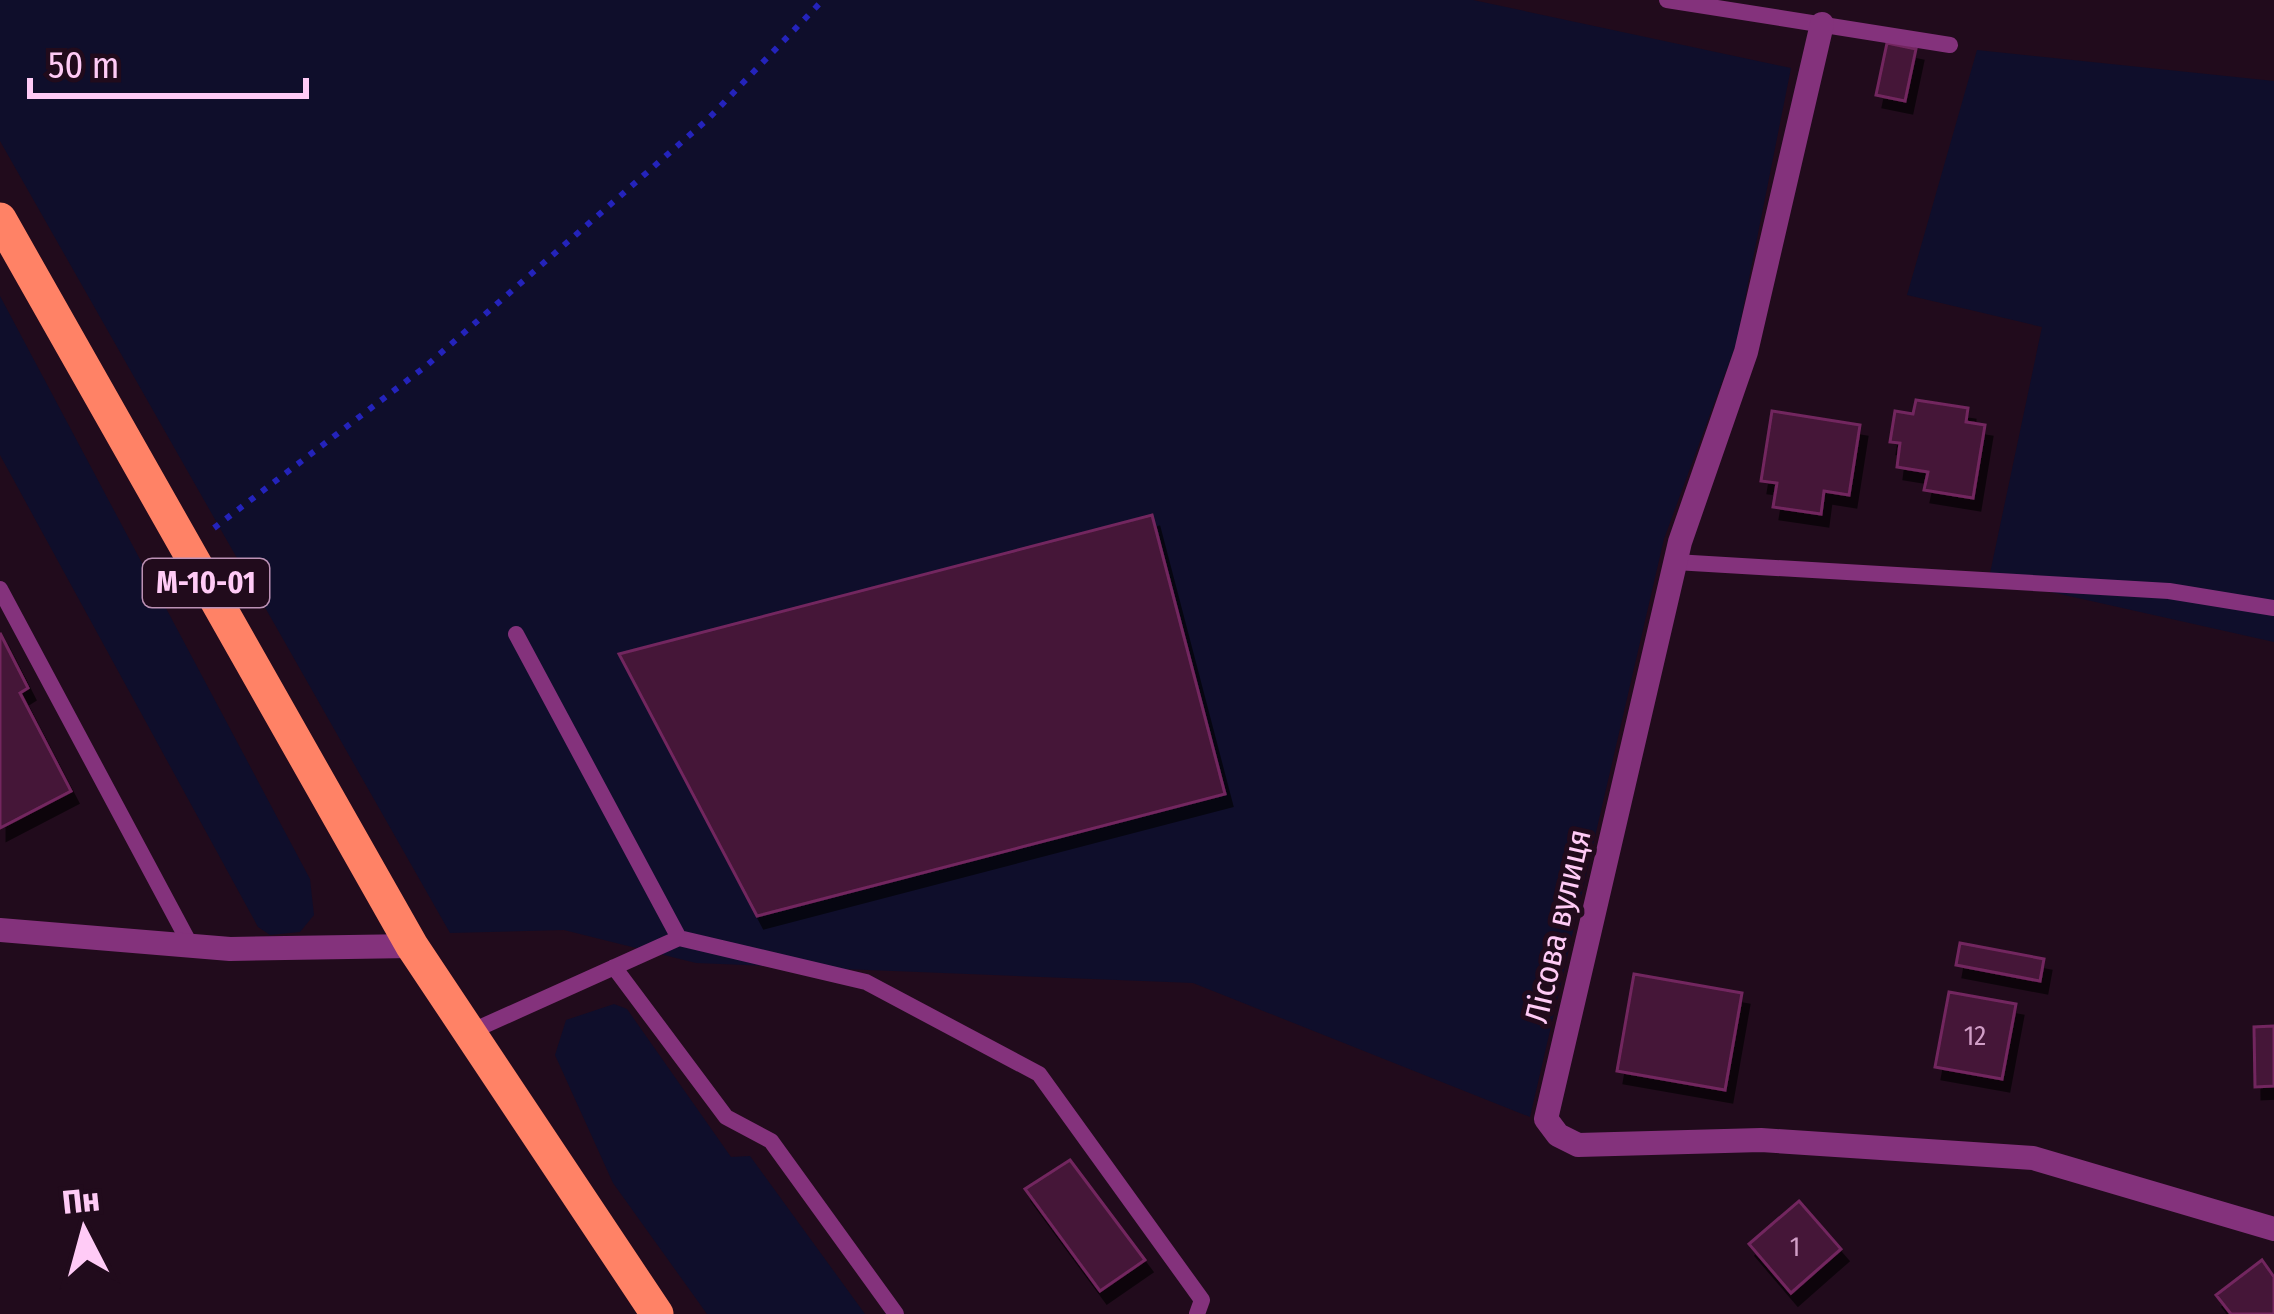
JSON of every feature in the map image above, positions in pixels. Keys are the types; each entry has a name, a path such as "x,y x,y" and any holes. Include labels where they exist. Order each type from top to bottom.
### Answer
{"highway":[{"name":"М-10-01","path":"0,219 412,946 657,1314"}],"street":[{"name":"Лісова вулиця","path":"1822,24 1746,352 1676,562 1546,1119 1558,1135 1579,1145 1761,1140 2033,1158 2274,1228"},
{"path":"0,930 191,946 412,946"}],"lane":[{"path":"1667,0 1950,45"},
{"path":"1676,562 2169,592 2274,608"},
{"path":"0,589 50,674 191,946"},
{"path":"516,634 679,938"},
{"path":"470,1032 679,938 866,982 1039,1074 1178,1261 1202,1300 1197,1314"},
{"path":"614,968 727,1117 772,1141 896,1314"}],"path":[{"path":"187,548 426,366 708,119 823,0"}],"shaded area":[{"path":"0,0 1473,0 1791,68 1736,344 1664,539 1530,1117 1193,983 696,963 564,930 450,933 0,141"},
{"path":"1977,50 2274,81 2274,642 1989,578 2042,327 1907,295"},
{"path":"0,296 310,879 314,915 300,932 270,935 258,927 0,455"},
{"path":"614,1004 627,1009 731,1157 750,1156 865,1314 707,1314 613,1183 555,1055 566,1020"}],"building":[{"path":"1887,43 1916,49 1905,101 1876,95"},
{"path":"1916,400 1968,408 1966,422 1985,425 1973,498 1924,490 1928,472 1897,467 1900,443 1890,442 1895,411 1913,414"},
{"path":"1772,411 1860,425 1849,495 1824,491 1821,514 1773,507 1777,483 1761,481"},
{"path":"1152,515 1225,794 757,916 619,654"},
{"path":"0,633 28,688 20,693 71,791 0,828"},
{"path":"1960,943 2044,959 2040,981 1956,965"},
{"path":"1634,974 1742,993 1725,1090 1617,1071"},
{"path":"1949,992 2016,1004 2002,1079 1935,1067"},
{"path":"2274,1026 2274,1086 2255,1087 2254,1027"},
{"path":"1070,1160 1145,1260 1100,1291 1025,1189"},
{"path":"1799,1201 1841,1249 1791,1293 1749,1244"},
{"path":"2262,1260 2274,1277 2274,1314 2231,1314 2216,1295"}]}
